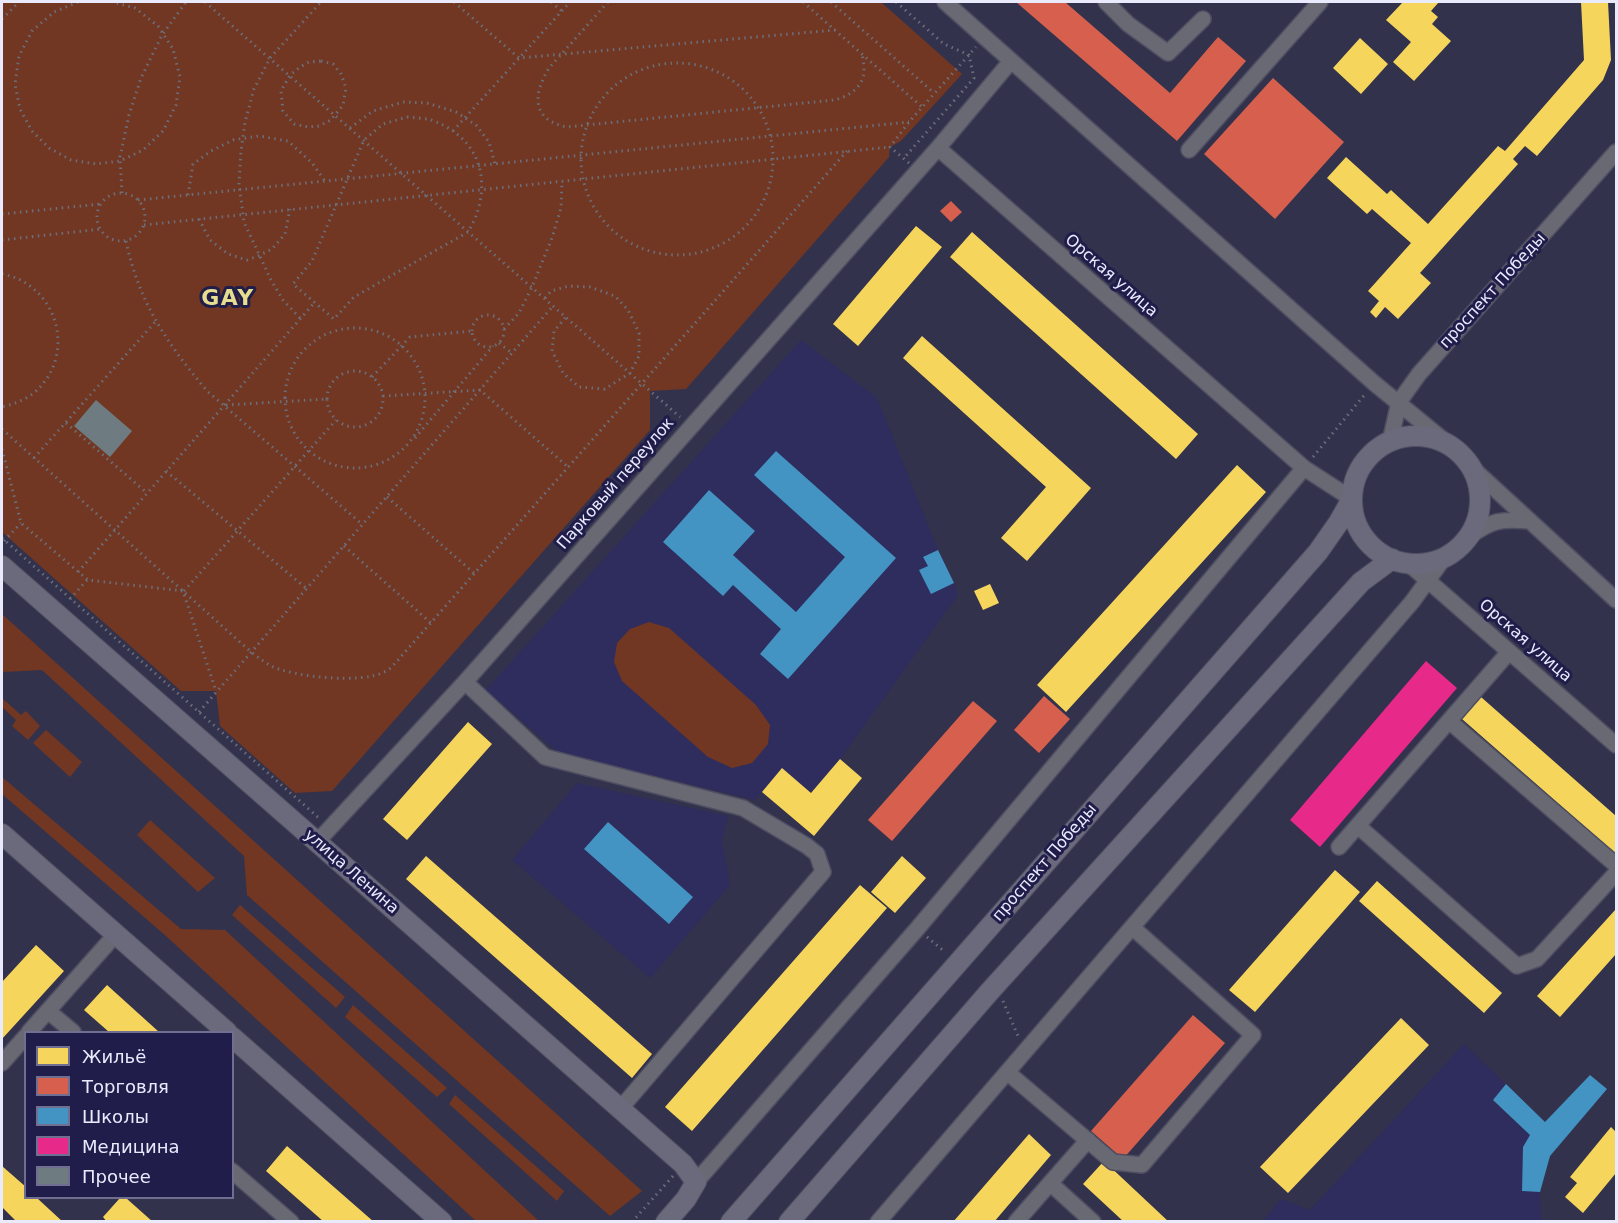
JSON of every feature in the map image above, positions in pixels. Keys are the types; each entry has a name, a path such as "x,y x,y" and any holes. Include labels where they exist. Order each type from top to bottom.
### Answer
{"main road":[{"path":"1415,436 1435,439 1452,447 1470,466 1476,477 1480,501 1477,520 1469,537 1460,548 1444,558 1427,563 1400,562 1378,552 1367,542 1354,514 1352,499 1355,481 1363,465 1375,451 1402,438 1415,436"},
{"name":"проспект Победы","path":"731,1221 1318,552 1352,499"},
{"path":"789,1221 991,990 1361,582 1400,562"},
{"name":"улица Ленина","path":"2,566 324,835 620,1109 683,1164 696,1182"},
{"path":"2,834 226,1031"},
{"path":"234,1039 442,1221"},
{"path":"666,1221 686,1199 696,1182"}],"street":[{"path":"945,2 1374,383 1452,447"},
{"path":"1106,2 1128,24 1168,53 1203,19"},
{"path":"1189,150 1320,2"},
{"path":"938,148 1011,60"},
{"name":"Парковый переулок","path":"324,835 465,682 938,148"},
{"name":"Орская улица","path":"938,148 1304,468 1352,499"},
{"name":"проспект Победы","path":"1390,442 1399,402 1419,374 1617,152"},
{"path":"1470,466 1617,600"},
{"path":"696,1182 917,929 1304,468"},
{"path":"1469,537 1483,526 1498,521 1529,521"},
{"path":"878,1221 1412,602 1444,558"},
{"name":"Орская улица","path":"1400,562 1429,580 1617,745"},
{"path":"1339,847 1509,652"},
{"path":"465,682 545,757 743,808 817,854 823,872 620,1109"},
{"path":"1449,721 1617,865"},
{"path":"1358,826 1517,966 1537,959 1617,873"},
{"path":"1007,1072 1113,1162 1142,1164 1253,1035 1132,927"},
{"path":"30,1031 116,934"},
{"path":"48,1011 72,1031"},
{"path":"2,1063 24,1038"},
{"path":"1016,1221 1088,1140"},
{"path":"234,1173 291,1221"},
{"path":"1050,1183 1093,1221"}],"path":[{"path":"2,19 19,2"},
{"path":"78,2 54,12 33,31 19,56 15,84 20,109 32,131 49,148 71,160 96,164 120,161 143,150 164,131 176,105 180,77 173,49 158,26 135,8 113,2"},
{"path":"122,193 120,157 129,115 141,78 163,33 186,2"},
{"path":"206,2 691,426"},
{"path":"300,318 283,300 258,256 244,222 240,190 243,138 245,122 255,89 270,58 321,2"},
{"path":"454,2 519,58 835,30"},
{"path":"551,2 562,11"},
{"path":"453,131 570,2"},
{"path":"608,2 549,68 542,80 538,91 538,104 543,116 554,124 567,127 845,98 862,80 864,70 862,54"},
{"path":"803,2 922,107"},
{"path":"831,2 934,93"},
{"path":"896,2 944,44 969,55"},
{"path":"890,147 934,93 985,37"},
{"path":"904,158 974,78 969,55"},
{"path":"321,61 333,64 341,74 346,88 343,105 331,120 319,126 308,127 294,124 283,111 281,91 290,75 309,62 321,61"},
{"path":"675,62 706,67 735,81 759,108 770,132 774,159 768,194 752,221 728,242 698,254 665,256 633,246 607,226 589,199 581,167 583,136 596,106 617,83 644,68 675,62"},
{"path":"350,128 373,111 404,102 427,103 456,112 476,125 489,142 495,164"},
{"path":"407,117 430,120 453,131 470,146 480,165 482,189 478,212 468,231 354,297 334,319 293,284 312,261 364,140 383,124 407,117"},
{"path":"138,200 909,122"},
{"path":"188,195 193,164 211,151 233,140 259,136 288,141 312,163 325,181"},
{"path":"144,225 890,147 918,171"},
{"path":"2,429 251,652 271,666 302,675 342,678 370,677 385,672 399,660 847,151"},
{"path":"410,443 422,423 425,393 422,376 411,356 394,339 373,330 349,327 327,333 307,346 292,364 285,387 285,410 292,432 308,452 326,464 348,469 371,468 392,459 410,443 493,346 499,342 504,329 519,313 532,287 555,228 561,208 562,181"},
{"path":"122,193 129,194 138,200 145,211 146,219 140,233 126,241 110,238 101,229 97,218 101,204 107,197 122,193"},
{"path":"2,214 101,204"},
{"path":"199,219 210,240 228,254 247,260 272,249 285,234 290,209"},
{"path":"2,240 101,229"},
{"path":"126,241 130,263 140,290 156,321 172,347 207,391 363,525"},
{"path":"2,274 14,276 34,288 49,306 58,328 58,351 50,374 35,392 18,403 2,407"},
{"path":"545,298 551,291 569,286 590,286 615,296 628,310 639,333 639,356 630,373 605,389 579,387 563,373 552,351 554,332 566,317"},
{"path":"78,572 315,302"},
{"path":"199,712 553,306"},
{"path":"493,346 478,344 472,331 475,321 484,315 489,315 499,319 504,329"},
{"path":"34,458 156,321"},
{"path":"372,377 410,338 472,331"},
{"path":"499,342 512,353"},
{"path":"358,371 372,377 380,386 383,396 380,413 374,420 357,428 347,427 336,420 328,407 327,399 333,381 349,372 358,371"},
{"path":"1304,468 1374,383"},
{"path":"383,396 480,390 569,467"},
{"path":"224,405 327,399"},
{"path":"183,591 336,420"},
{"path":"66,423 147,494"},
{"path":"2,448 21,522 78,572 88,579 183,591"},
{"path":"166,471 307,589"},
{"path":"387,497 475,574"},
{"path":"21,522 3,539 199,712 324,835"},
{"path":"344,546 431,623"},
{"path":"70,599 88,579"},
{"path":"183,591 216,691"},
{"path":"632,1221 683,1164"}],"shaded area":[{"path":"2,2 881,2 962,74 901,141 890,147 889,157 686,389 650,391 650,430 332,791 295,793 220,726 216,691 181,691 2,532"},
{"path":"801,340 877,398 958,595 840,759 811,793 782,769 755,800 559,753 486,690"},
{"path":"2,614 642,1191 610,1216 247,895 244,856 42,670 2,672"},
{"path":"649,622 669,628 756,705 770,725 768,744 752,763 732,768 708,757 622,681 614,662 617,643 630,629"},
{"path":"2,698 21,715 26,711 40,726 28,740 12,726 16,720 2,707"},
{"path":"46,730 82,762 70,777 33,743"},
{"path":"2,777 181,929 225,930 539,1221 476,1221 166,936 2,794"},
{"path":"577,783 728,816 722,840 730,885 650,978 512,860"},
{"path":"150,820 215,878 198,892 137,835"},
{"path":"240,905 345,997 336,1008 232,915"},
{"path":"353,1005 447,1088 437,1097 345,1017"},
{"path":"1464,1044 1506,1084 1493,1101 1530,1135 1523,1191 1540,1192 1541,1221 1262,1222 1281,1199 1310,1210"},
{"path":"455,1095 564,1191 557,1201 449,1104"}],"building: Жильё":[{"path":"1403,2 1439,2 1431,11 1438,17 1432,24 1451,41 1414,81 1393,62 1411,42 1386,20"},
{"path":"1581,2 1608,2 1611,60 1603,80 1537,156 1525,146 1513,159 1518,164 1420,273 1431,283 1398,319 1385,307 1376,318 1370,312 1379,301 1368,291 1411,243 1372,209 1367,214 1327,178 1346,157 1387,194 1391,190 1428,224 1498,146 1505,151 1584,60"},
{"path":"1360,38 1388,64 1361,94 1333,68"},
{"path":"916,226 942,247 858,346 833,324"},
{"path":"972,232 1198,434 1176,459 950,257"},
{"path":"922,336 1091,488 1027,561 1001,538 1046,487 903,358"},
{"path":"1237,465 1266,492 1066,712 1037,685"},
{"path":"990,584 999,603 983,610 974,591"},
{"path":"1481,697 1616,816 1616,854 1462,719"},
{"path":"468,722 492,744 407,840 383,819"},
{"path":"840,759 862,778 814,836 762,792 782,768 811,793"},
{"path":"426,856 652,1054 632,1078 406,879"},
{"path":"902,856 926,878 895,913 871,892"},
{"path":"1335,870 1360,892 1255,1012 1229,990"},
{"path":"1377,881 1502,993 1484,1013 1359,901"},
{"path":"860,885 887,908 692,1131 665,1107"},
{"path":"1616,909 1616,954 1560,1017 1537,996"},
{"path":"36,945 64,971 2,1039 2,982"},
{"path":"107,985 158,1031 108,1031 84,1010"},
{"path":"1401,1018 1429,1045 1288,1193 1260,1167"},
{"path":"1611,1127 1616,1132 1616,1173 1583,1213 1565,1197 1577,1183 1570,1177"},
{"path":"1029,1134 1051,1155 994,1222 953,1222"},
{"path":"287,1146 374,1222 324,1222 266,1171"},
{"path":"1104,1161 1169,1222 1124,1222 1083,1184"},
{"path":"2,1166 24,1185 24,1199 38,1199 63,1222 17,1222 2,1207"},
{"path":"119,1199 127,1199 153,1222 107,1222 103,1217"}],"building: Торговля":[{"path":"1016,2 1065,2 1170,93 1218,37 1246,61 1177,141"},
{"path":"1273,78 1344,142 1275,219 1204,154"},
{"path":"951,201 962,212 951,222 940,211"},
{"path":"1044,696 1070,719 1039,753 1014,730"},
{"path":"973,701 997,721 892,841 868,820"},
{"path":"1193,1015 1225,1043 1123,1159 1091,1131"}],"building: Школы":[{"path":"776,451 896,558 788,679 760,654 781,629 733,585 723,596 663,542 709,490 755,531 733,555 796,612 845,557 754,475"},
{"path":"938,550 954,583 931,594 919,570 928,566 923,557"},
{"path":"608,822 693,897 669,924 584,849"},
{"path":"1590,1075 1607,1089 1550,1156 1540,1192 1522,1191 1523,1147 1530,1135 1493,1100 1506,1084 1545,1122"}],"building: Медицина":[{"path":"1426,661 1457,688 1320,847 1290,820"}],"building: Прочее":[{"path":"96,400 132,431 110,457 74,426"}],"district":[{"name":"GAY","path":"228,299"}]}
